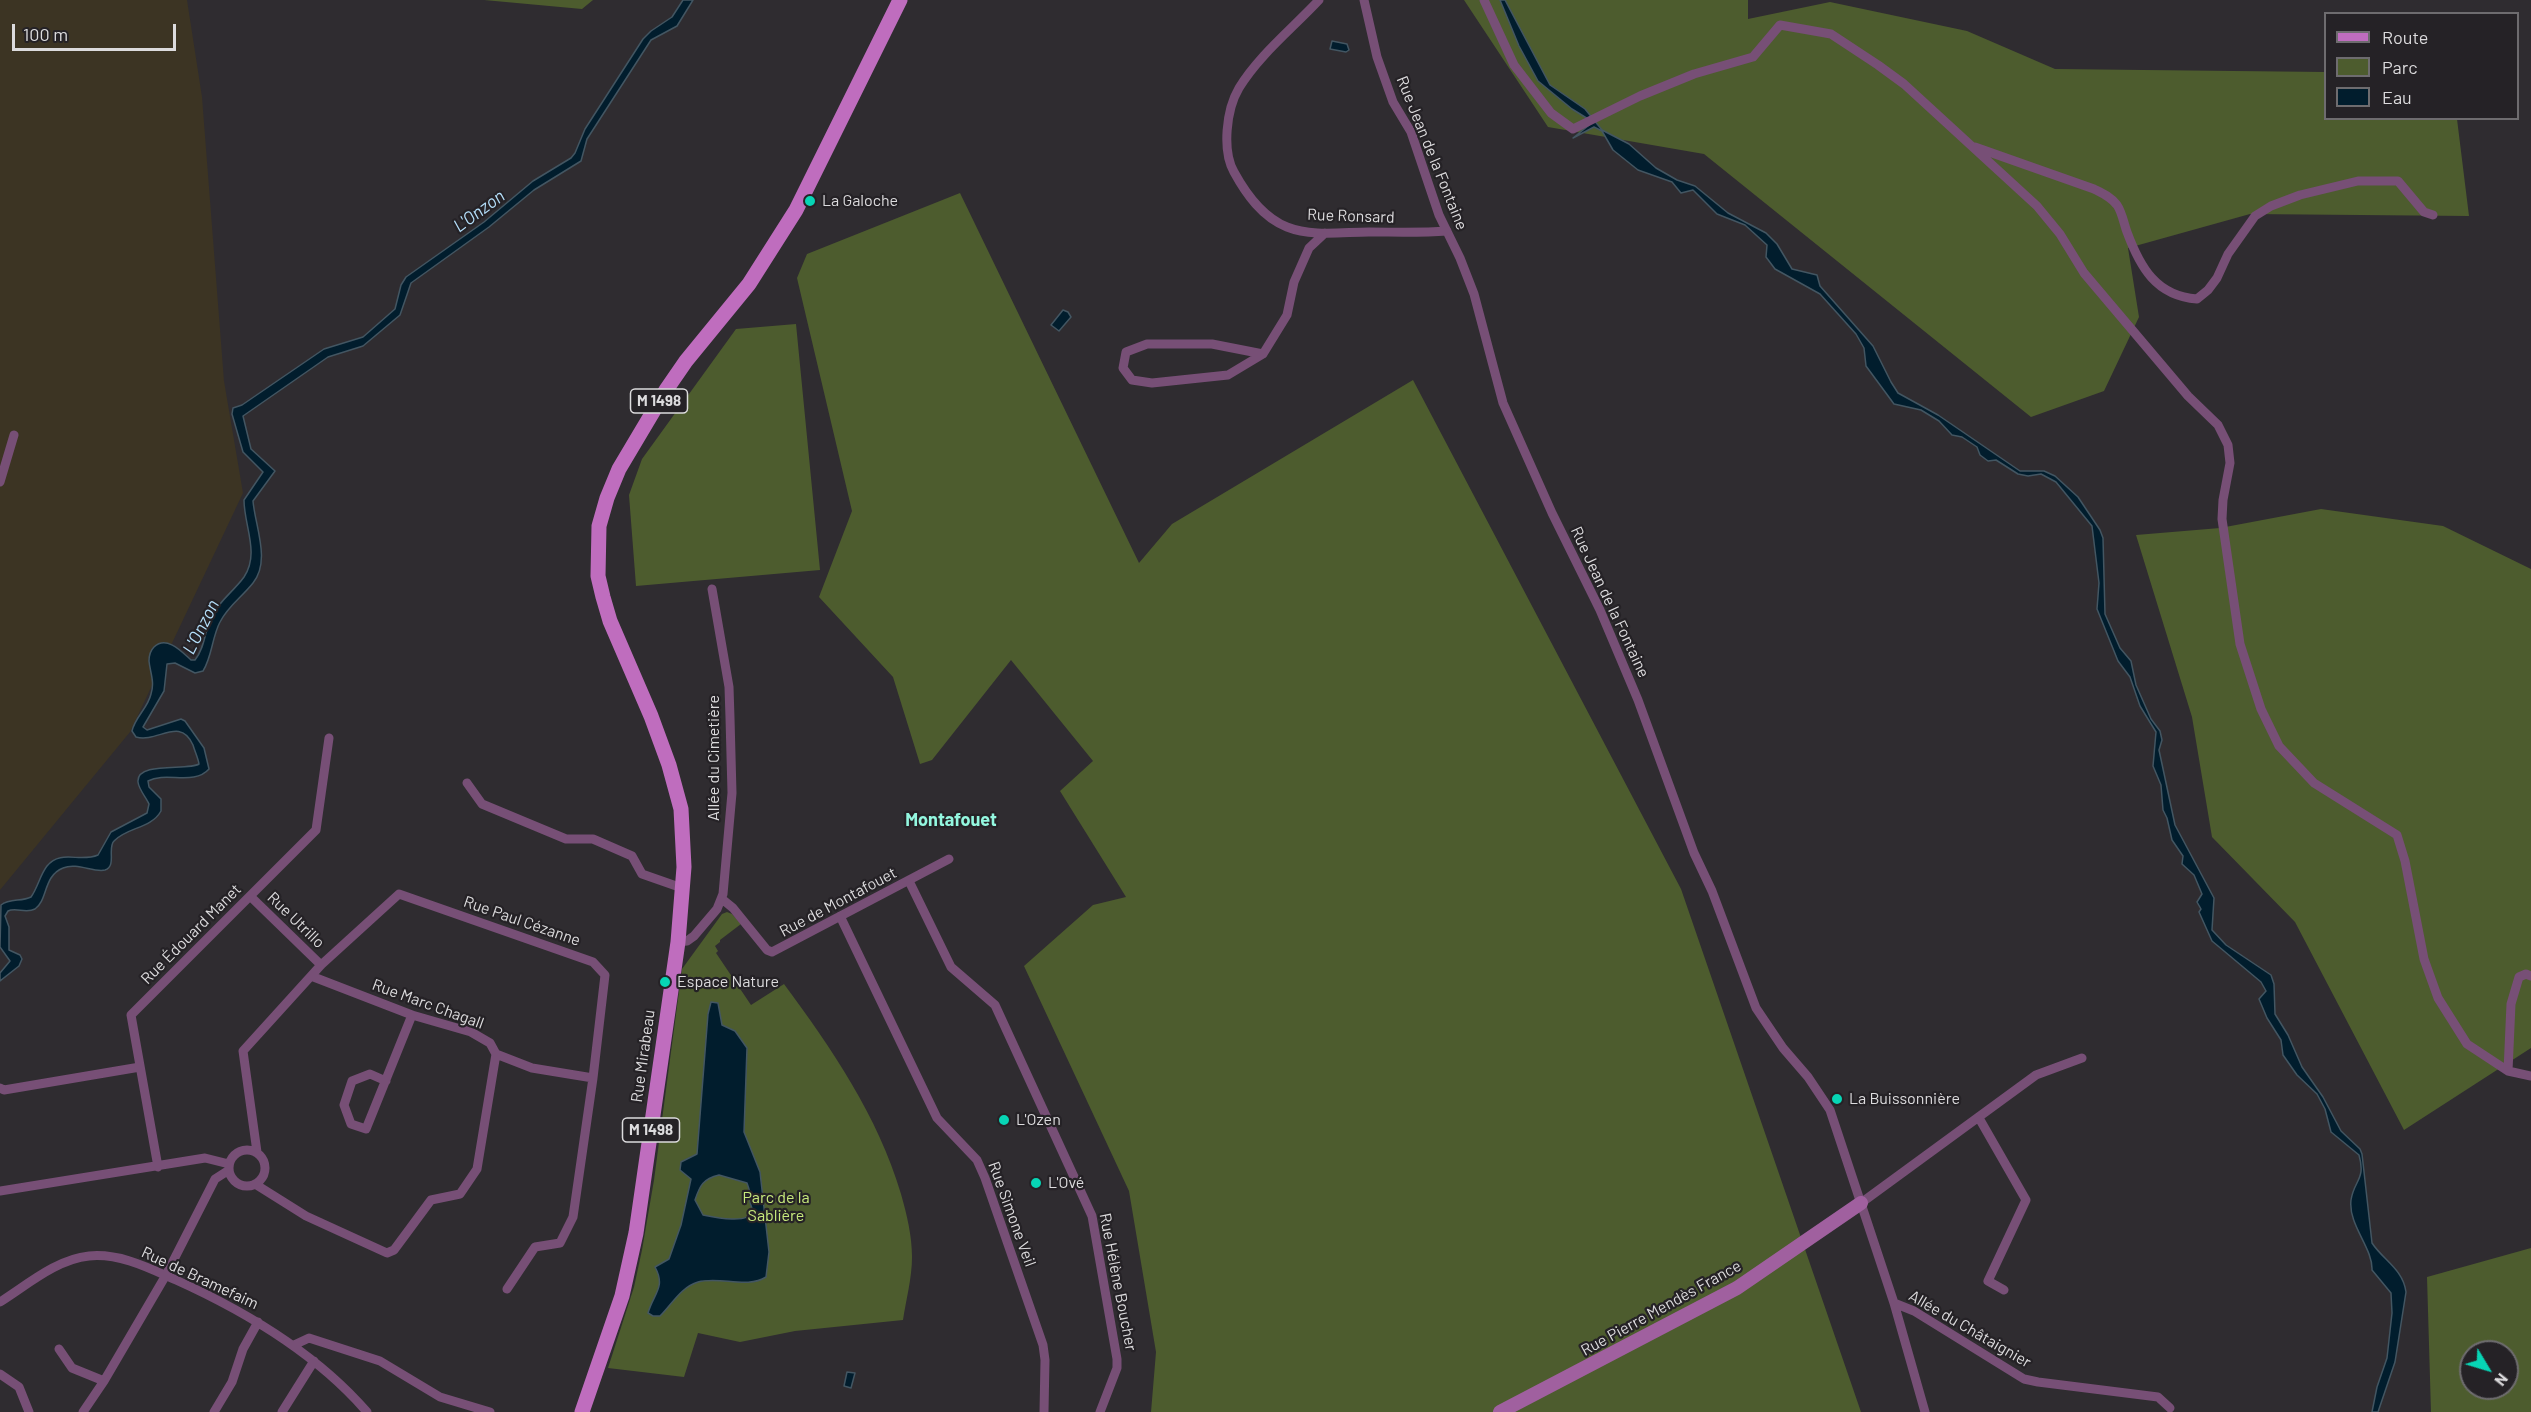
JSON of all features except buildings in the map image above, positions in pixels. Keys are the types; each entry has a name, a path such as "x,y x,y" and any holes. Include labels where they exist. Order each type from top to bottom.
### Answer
{"main road":[{"name":"Rue Mirabeau","path":"582,1412 622,1296 636,1233 678,942 683,840 681,809 669,765 651,716 610,621 603,597 598,567 599,526 619,469 666,390 686,361 749,284 790,220 900,0"}],"street":[{"name":"Rue Ronsard","path":"1319,0 1269,52 1238,89 1227,125 1228,162 1242,187 1262,212 1287,227 1325,233 1447,231"},
{"name":"Rue Jean de la Fontaine","path":"1364,0 1377,57 1393,102 1411,132 1439,215 1474,294 1503,403 1542,491 1600,610 1638,700 1694,853 1712,891 1756,1008 1830,1110 1894,1303 1925,1412"},
{"path":"1485,0 1515,65 1551,113 1573,129 1640,96 1694,74 1753,57 1780,25 1831,34 1904,84 2037,206 2060,234 2084,273 2188,396 2218,425 2228,445 2230,464 2222,519 2240,644 2261,708 2279,746 2314,783 2397,835 2405,861 2424,959 2438,999 2467,1044 2508,1071 2531,1076"},
{"path":"1970,145 2094,189 2107,196 2118,206 2137,258 2150,275 2168,292 2181,298 2197,299 2208,290 2228,254 2255,216 2271,206 2300,195 2358,181 2398,180 2424,212 2433,215"},
{"path":"1263,354 1212,344 1147,344 1126,352 1123,368 1132,381 1152,383 1172,381 1228,375 1263,354 1287,315 1294,282 1309,248 1325,233"},
{"path":"0,482 14,435"},
{"name":"Allée du Cimetière","path":"712,589 729,687 732,793 722,899"},
{"name":"Rue Édouard Manet","path":"158,1167 131,1015 316,830 329,738"},
{"path":"467,783 482,804 566,839 593,839 632,856 642,874 682,888"},
{"name":"Rue de Montafouet","path":"722,899 733,908 772,952 950,859"},
{"name":"Rue Hélène Boucher","path":"909,881 951,967 995,1005 1092,1216 1117,1359 1117,1368 1100,1412"},
{"name":"Rue Paul Cézanne","path":"257,1152 243,1050 321,965 399,894 593,962 605,975 573,1217 560,1243 535,1247 507,1289"},
{"name":"Rue Utrillo","path":"250,896 321,965"},
{"path":"678,942 687,941 694,936 722,899"},
{"name":"Rue Simone Veil","path":"840,916 937,1118 977,1160 985,1178 1043,1345 1046,1360 1044,1412"},
{"name":"Rue Marc Chagall","path":"311,976 412,1015 471,1032 490,1042 496,1054"},
{"path":"2508,1071 2511,1004 2520,977 2531,976"},
{"path":"386,1081 369,1074 352,1081 344,1105 351,1124 366,1129 386,1081 412,1015"},
{"path":"255,1184 306,1216 387,1253 394,1250 431,1200 460,1194 477,1168 496,1054 532,1068 593,1078"},
{"path":"1861,1203 2036,1075 2082,1058"},
{"path":"0,1088 140,1067"},
{"path":"1979,1118 2026,1200 1988,1281 2004,1290"},
{"path":"0,1191 205,1158 229,1167 234,1180 244,1186 255,1184 263,1178 266,1168 264,1159 257,1152 246,1149 235,1154 229,1167 215,1179 166,1275 104,1381 83,1412"},
{"name":"Rue Pierre Mendès France","path":"1500,1412 1737,1288 1861,1203"},
{"name":"Rue de Bramefaim","path":"0,1302 68,1261 86,1256 105,1255 124,1259 166,1275 258,1322 315,1361 367,1412"},
{"name":"Allée du Châtaignier","path":"1894,1303 1914,1311 2024,1379 2038,1383 2158,1397 2170,1408"},
{"path":"214,1412 232,1382 243,1349 258,1322"},
{"path":"294,1345 309,1338 381,1360 440,1397 490,1412"},
{"path":"59,1349 72,1368 104,1381"},
{"path":"282,1412 315,1361"},
{"path":"0,1374 19,1387 29,1412"}],"shaded area":[{"path":"0,0 187,0 202,97 224,381 243,493 130,732 0,890"}],"green space":[{"path":"484,0 593,0 582,9"},
{"path":"1464,0 1748,0 1748,19 1830,2 1967,31 2055,69 2324,72 2324,120 2457,120 2469,216 2250,214 2128,248 2139,317 2104,391 2031,417 1704,154 1548,127"},
{"path":"960,193 1139,563 1172,524 1413,380 1681,889 1861,1412 1151,1412 1156,1352 1129,1191 1024,966 1093,905 1126,897 1060,791 1093,761 1011,660 932,760 920,764 893,677 819,597 852,511 797,278 807,254"},
{"path":"796,324 820,570 636,586 629,495 642,459 736,329"},
{"path":"2321,509 2443,526 2531,569 2531,1048 2404,1130 2295,922 2212,837 2192,717 2136,535 2220,528"},
{"name":"Parc de la Sablière","path":"727,912 741,924 720,940 715,946 718,951 716,953 751,1005 784,984 836,1058 880,1137 901,1194 911,1241 911,1273 903,1320 795,1331 740,1342 698,1333 684,1377 608,1368 634,1287 642,1250 654,1180 682,969 722,914"},
{"path":"2531,1248 2531,1412 2431,1412 2427,1277"}],"water":[{"path":"683,0 693,0 677,26 651,40 587,139 581,161 534,190 489,227 411,283 400,315 363,346 328,357 243,416 251,449 275,471 253,501 261,554 258,574 220,622 203,671 195,673 175,663 167,664 164,691 143,727 147,730 181,719 185,721 204,748 209,769 196,777 163,777 148,781 149,787 161,799 161,811 157,817 145,825 119,836 114,841 109,868 101,871 74,866 63,868 52,877 42,900 35,909 8,911 5,916 9,927 9,950 20,955 22,959 19,966 0,981 0,973 10,961 0,947 1,905 31,897 52,861 65,857 84,858 98,855 111,832 147,813 149,804 138,782 140,775 145,771 199,764 193,745 182,732 168,732 144,738 136,737 132,731 151,694 149,661 153,648 159,644 169,644 179,649 191,660 195,660 201,650 214,611 240,582 249,568 251,549 244,500 263,472 243,452 232,414 233,408 242,405 324,349 363,337 395,309 401,285 406,277 484,222 533,181 571,158 585,129 643,39 672,17"},
{"path":"1500,0 1505,0 1550,85 1585,109 1602,130 1629,144 1656,168 1677,180 1695,186 1728,213 1766,233 1777,244 1792,269 1817,275 1820,286 1873,346 1898,393 1938,415 2020,471 2044,471 2055,476 2078,497 2100,530 2103,538 2105,614 2120,648 2131,661 2136,685 2151,719 2160,731 2162,740 2159,750 2175,825 2214,898 2212,930 2226,945 2271,975 2274,984 2275,1014 2288,1035 2302,1067 2323,1097 2341,1131 2360,1149 2362,1154 2372,1243 2397,1271 2404,1284 2406,1292 2395,1362 2378,1412 2372,1412 2377,1387 2387,1358 2392,1313 2391,1293 2372,1270 2369,1253 2353,1218 2351,1200 2361,1170 2359,1155 2331,1132 2325,1109 2317,1094 2297,1075 2283,1055 2281,1040 2267,1018 2259,999 2266,991 2261,982 2212,941 2199,912 2201,909 2197,902 2202,894 2194,875 2182,864 2183,856 2172,840 2163,810 2161,785 2153,766 2156,732 2140,706 2130,677 2118,661 2097,609 2099,583 2092,526 2056,482 2041,474 2028,476 2018,474 1996,460 1988,461 1980,455 1977,447 1962,437 1952,435 1939,421 1921,410 1894,404 1866,366 1864,348 1856,334 1820,294 1775,269 1766,257 1767,245 1745,225 1717,214 1693,190 1681,193 1672,182 1638,170 1613,150 1602,131 1594,127 1573,138 1593,122 1572,109 1538,81 1519,46"},
{"path":"1332,41 1347,44 1349,50 1346,52 1330,49"},
{"path":"1063,310 1071,317 1059,331 1051,325"},
{"path":"711,1002 718,1003 722,1025 735,1031 747,1048 744,1132 760,1172 769,1252 766,1277 750,1282 715,1280 692,1284 660,1316 653,1316 648,1313 659,1285 655,1267 669,1259 681,1225 691,1179 680,1170 681,1162 697,1154 708,1014","holes":["719,1175 747,1183 752,1210 745,1218 730,1219 703,1215 695,1200 703,1183 709,1178"]},
{"path":"847,1372 855,1373 851,1388 844,1386"}],"place":[{"name":"La Galoche","path":"810,201"},
{"name":"Espace Nature","path":"665,982"},
{"name":"La Buissonnière","path":"1837,1099"},
{"name":"L'Ozen","path":"1004,1120"},
{"name":"L'Ové","path":"1036,1183"}],"district":[{"name":"Montafouet","path":"951,820"}],"water label":[{"name":"L'Onzon","path":"479,211"},
{"name":"L'Onzon","path":"201,627"}]}
